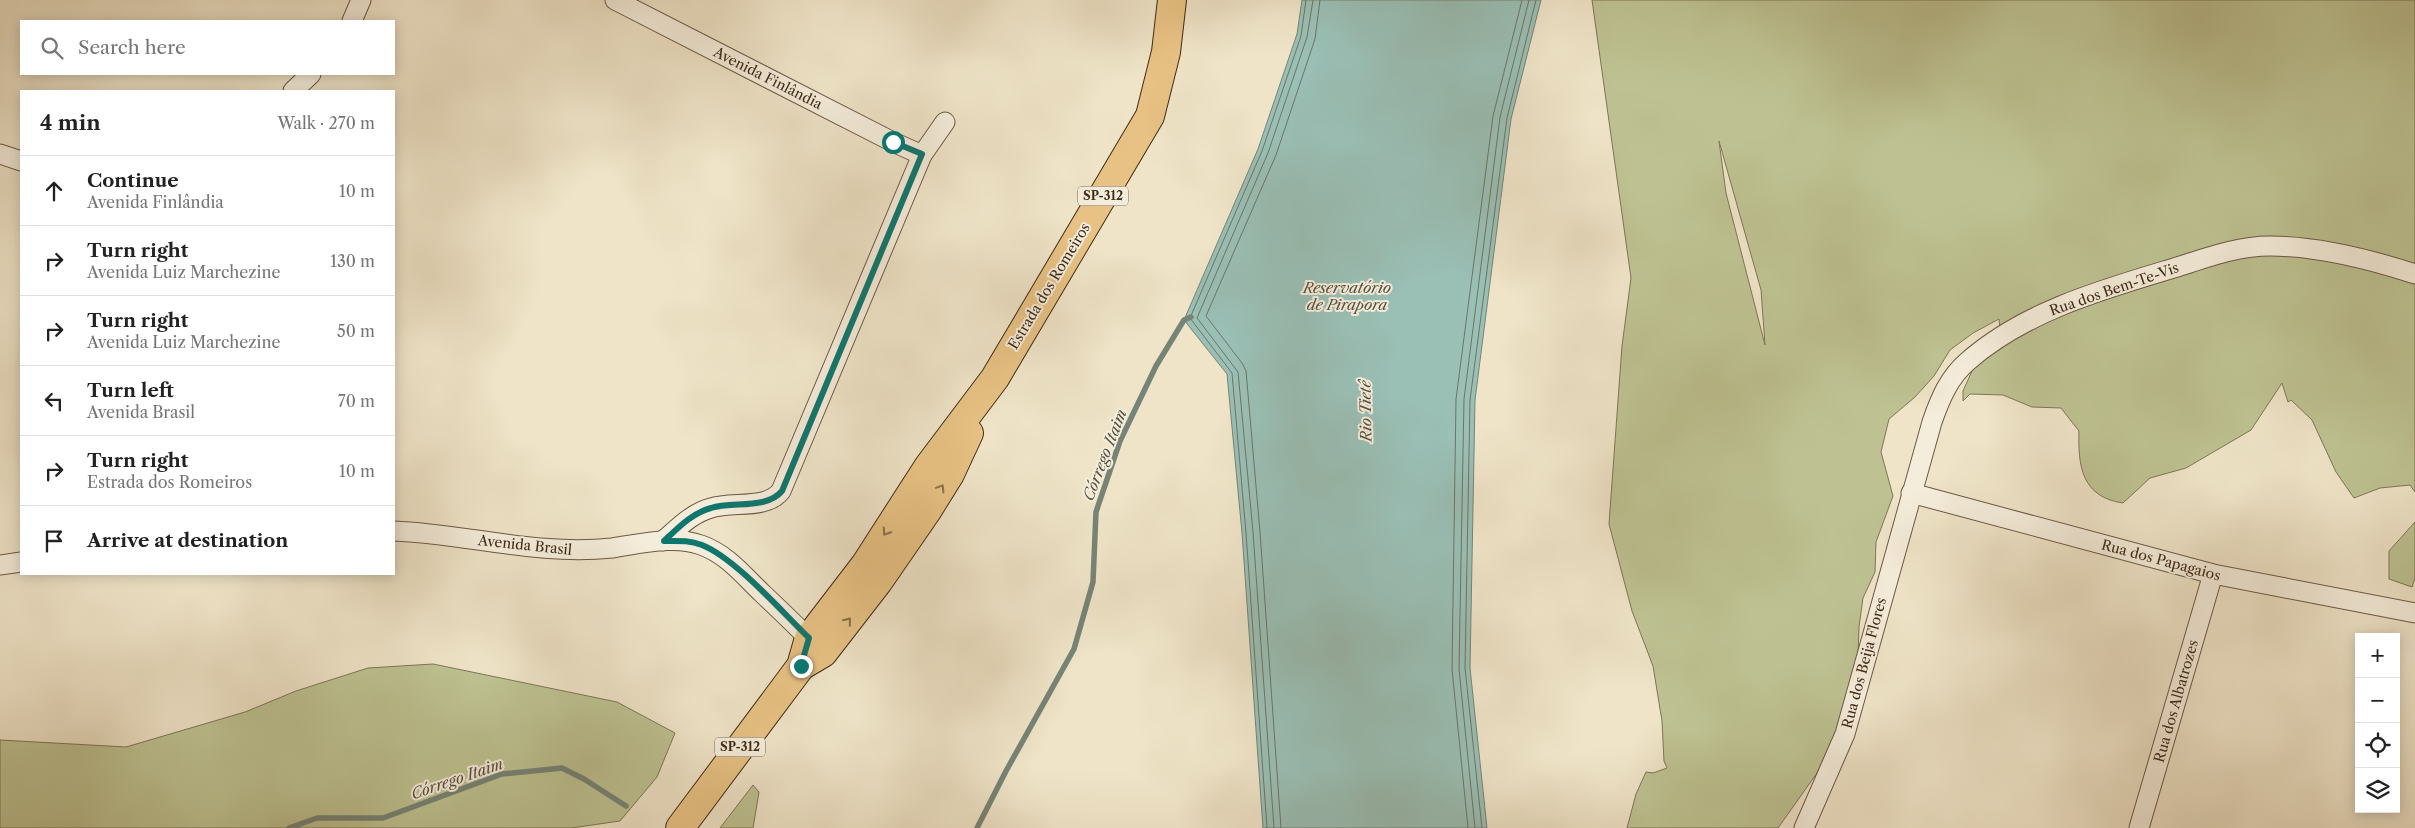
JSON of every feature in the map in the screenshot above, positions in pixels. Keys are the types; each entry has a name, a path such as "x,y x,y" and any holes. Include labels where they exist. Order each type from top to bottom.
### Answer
{"main road":[{"name":"Estrada dos Romeiros","path":"680,828 811,652 864,565 928,468 995,378 1150,116 1166,52 1172,0"}],"street":[{"path":"352,20 361,0"},
{"name":"Avenida Finlândia","path":"615,0 893,142 922,154"},
{"path":"294,90 310,75"},
{"path":"664,541 691,517 711,508 732,503 764,502 772,500 782,491 922,154 946,122"},
{"path":"0,154 20,161"},
{"name":"Rua dos Bem-Te-Vis","path":"1911,494 1932,422 1948,383 1967,361 1998,339 2037,316 2116,286 2230,250 2268,246 2300,247 2346,255 2415,274"},
{"name":"Rua dos Papagaios","path":"1911,494 2213,574 2415,613"},
{"name":"Rua dos Beija Flores","path":"1804,828 1845,734 1911,494"},
{"name":"Avenida Brasil","path":"395,531 431,532 559,550 592,550 664,541 688,541 716,552 733,564 811,652"},
{"path":"0,565 20,562"},
{"name":"Rua dos Albatrozes","path":"2139,828 2213,574"}],"green space":[{"path":"1592,0 2415,0 2415,492 2410,485 2380,488 2354,498 2336,472 2312,420 2291,400 2288,402 2282,383 2251,430 2186,468 2150,478 2123,503 2109,500 2090,487 2085,478 2081,467 2079,431 2061,408 2032,407 2003,395 1970,394 1963,401 1963,391 1976,362 2002,348 1999,319 1973,333 1950,350 1934,376 1915,397 1889,419 1881,452 1893,496 1876,542 1875,572 1863,598 1859,627 1857,686 1817,773 1778,828 1627,828 1636,794 1646,772 1653,773 1667,768 1664,761 1662,721 1653,666 1632,611 1609,524 1622,346 1631,278","holes":["1719,141 1761,290 1765,345 1726,193"]},
{"path":"2415,522 2415,578 2412,587 2389,579 2389,551"},
{"path":"433,664 617,702 675,733 657,777 620,821 571,828 0,828 0,740 126,747 245,712 296,691 368,668"},
{"path":"753,785 759,792 753,828 720,828"}],"water":[{"name":"Reservatório de Pirapora","path":"1302,0 1541,0 1511,119 1475,400 1470,668 1487,828 1263,828 1242,533 1227,374 1184,320 1258,149 1297,34"}],"waterway":[{"name":"Córrego Itaim","path":"977,828 1006,771 1074,649 1093,582 1096,512 1120,441 1156,366 1184,320 1191,317"},
{"name":"Córrego Itaim","path":"289,828 317,818 383,818 502,774 562,768 584,779 626,806"}],"route":[{"path":"801,666 809,638 733,564 702,545 688,541 664,541 691,517 711,508 732,503 764,502 772,500 782,491 922,154 893,142"}],"water label":[{"name":"Rio Tietê","path":"1366,411"}]}
